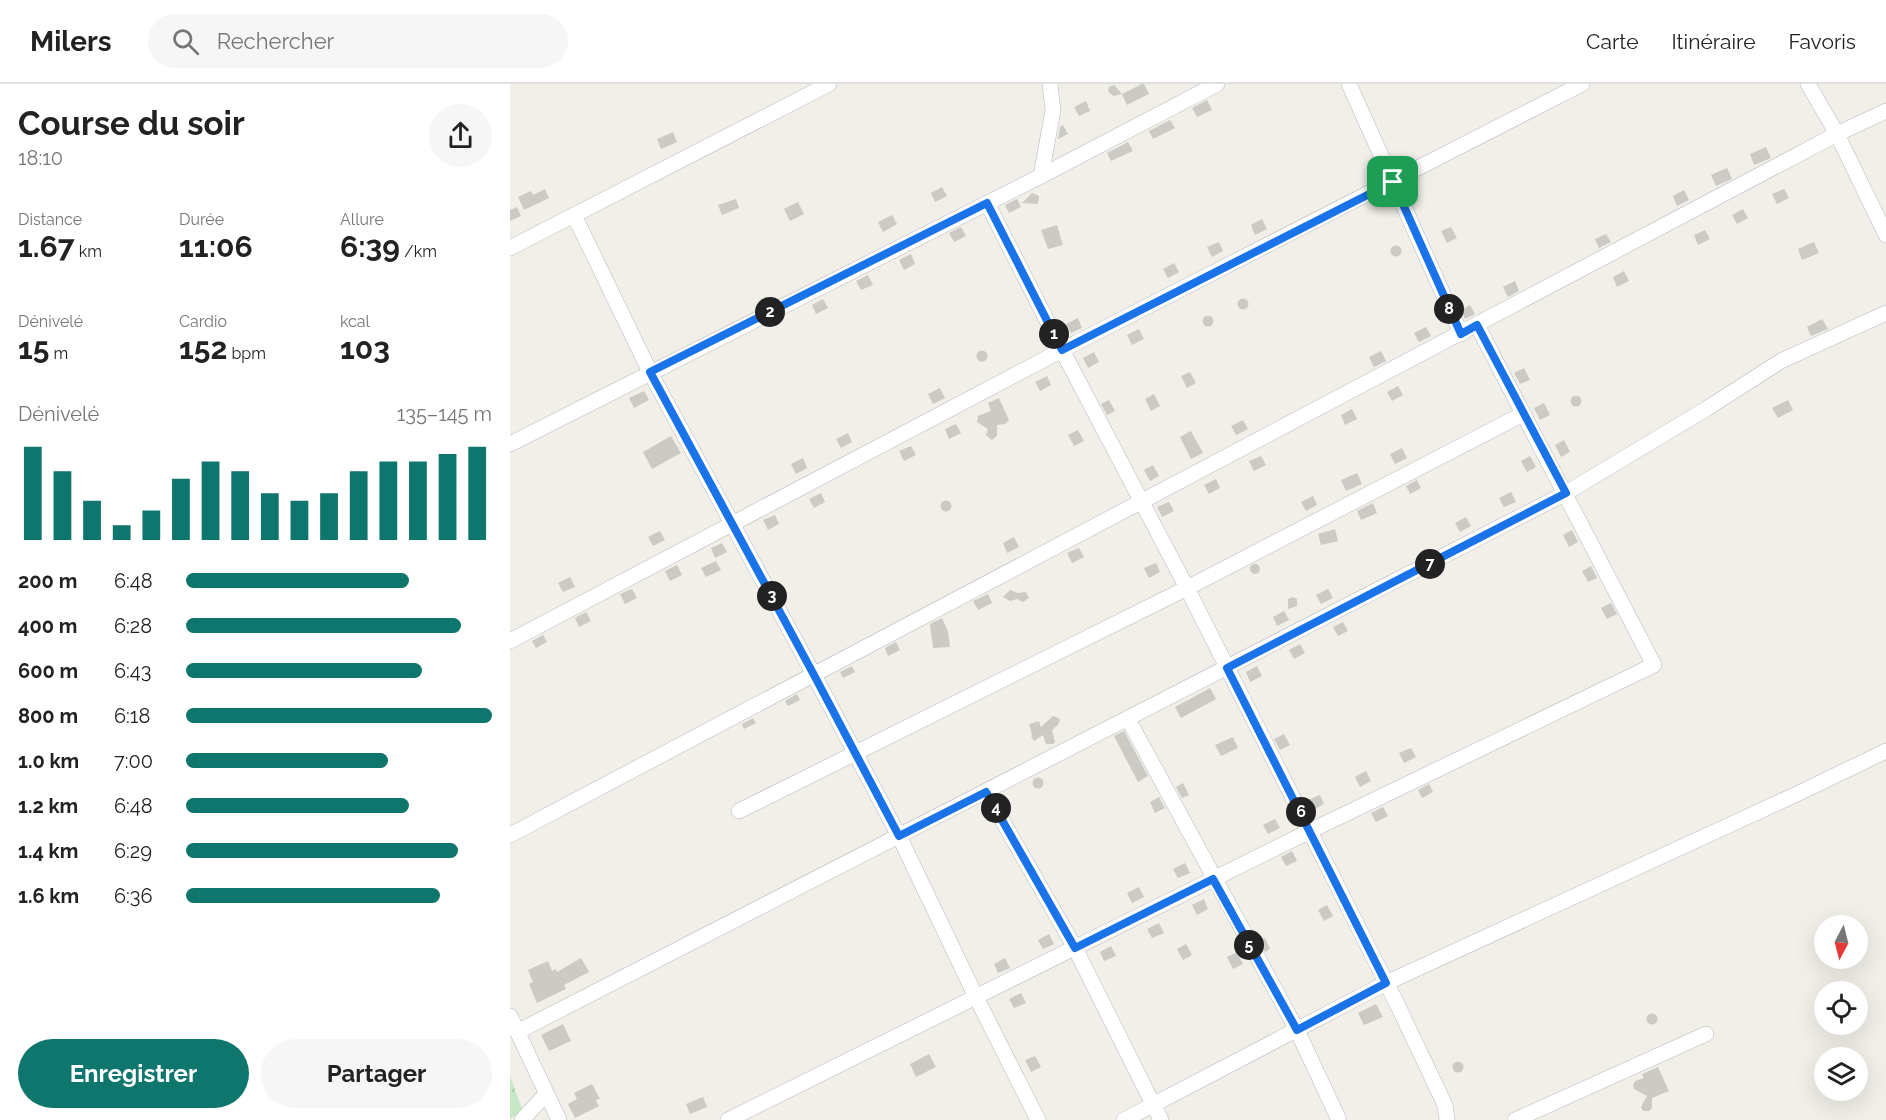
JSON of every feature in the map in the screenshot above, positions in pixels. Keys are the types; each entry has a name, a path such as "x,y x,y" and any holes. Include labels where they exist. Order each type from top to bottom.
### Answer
{"street":[{"path":"510,248 829,84"},
{"path":"1041,176 1053,111 1050,84"},
{"path":"510,444 1041,176 1217,84"},
{"path":"1349,84 1461,334"},
{"path":"510,641 1062,350 1582,84"},
{"path":"1808,84 1837,134 1886,235"},
{"path":"510,835 1837,134 1886,111"},
{"path":"987,203 1187,588 1430,1070 1445,1105 1447,1120"},
{"path":"574,215 650,372 899,836 1038,1120"},
{"path":"517,1032 1566,493 1781,361 1886,313"},
{"path":"728,1120 1310,831 1654,665 1477,325"},
{"path":"739,811 1187,588 1523,414"},
{"path":"1128,719 1297,1030 1339,1120"},
{"path":"1124,1120 1386,983 1886,751"},
{"path":"986,792 1075,948 1161,1120"},
{"path":"510,1016 559,1120"},
{"path":"1515,1120 1706,1034"},
{"path":"522,1120 546,1094"}],"green space":[{"path":"510,1076 522,1109 510,1119"}],"building":[{"path":"1144,84 1149,94 1127,105 1122,94"},
{"path":"1114,85 1122,94 1113,96 1108,91 1109,87"},
{"path":"1207,100 1212,110 1197,117 1192,108"},
{"path":"1086,101 1090,111 1079,116 1074,107"},
{"path":"1170,120 1175,128 1153,139 1149,131"},
{"path":"1063,125 1068,134 1058,139 1060,127"},
{"path":"673,132 677,142 661,149 657,139"},
{"path":"1128,142 1133,151 1111,161 1107,153"},
{"path":"1766,147 1771,158 1754,165 1750,154"},
{"path":"1727,168 1732,179 1716,186 1711,175"},
{"path":"942,187 947,196 935,202 931,193"},
{"path":"545,189 549,198 524,210 518,197 531,191 533,195"},
{"path":"1784,189 1789,198 1777,204 1772,194"},
{"path":"1684,190 1689,200 1677,206 1673,196"},
{"path":"1032,193 1039,196 1038,204 1022,203"},
{"path":"736,199 739,208 722,215 718,205"},
{"path":"1017,199 1021,207 1009,213 1005,205"},
{"path":"798,202 804,214 790,221 784,209"},
{"path":"517,207 521,216 510,221 510,210"},
{"path":"1743,209 1748,218 1737,224 1732,215"},
{"path":"892,215 897,224 883,232 878,222"},
{"path":"1262,219 1267,229 1255,235 1251,225"},
{"path":"1057,225 1063,245 1048,249 1041,230"},
{"path":"961,227 966,236 954,242 949,233"},
{"path":"1451,227 1457,238 1447,243 1441,231"},
{"path":"1705,230 1710,239 1698,245 1694,235"},
{"path":"1606,234 1611,242 1599,248 1595,239"},
{"path":"1219,242 1223,251 1212,257 1207,247"},
{"path":"1814,242 1819,253 1802,260 1798,249"},
{"path":"1396,246 1400,247 1400,255 1396,256 1392,255 1391,251 1392,247"},
{"path":"911,254 915,264 904,270 899,260"},
{"path":"1174,263 1179,272 1168,278 1163,269"},
{"path":"1624,271 1629,281 1617,287 1613,277"},
{"path":"868,275 873,285 861,290 856,281"},
{"path":"1515,281 1519,291 1508,297 1503,287"},
{"path":"823,299 828,308 816,314 812,305"},
{"path":"1243,299 1247,300 1247,308 1243,309 1239,308 1238,304 1239,300"},
{"path":"1470,305 1475,314 1465,319 1461,310"},
{"path":"1208,316 1212,317 1212,325 1208,326 1204,325 1203,321 1204,317"},
{"path":"1078,318 1082,328 1071,333 1066,324"},
{"path":"1822,319 1828,329 1811,336 1807,327"},
{"path":"1426,327 1431,336 1419,342 1414,333"},
{"path":"1139,329 1144,339 1132,345 1127,335"},
{"path":"982,351 986,352 986,360 982,361 978,360 977,356 978,352"},
{"path":"1381,351 1386,361 1374,367 1369,357"},
{"path":"1094,352 1099,362 1088,368 1083,358"},
{"path":"1524,368 1530,380 1520,384 1514,373"},
{"path":"1190,372 1196,383 1187,388 1181,376"},
{"path":"1047,376 1051,385 1040,391 1035,382"},
{"path":"1398,386 1403,395 1392,401 1387,392"},
{"path":"940,388 945,398 933,404 928,394"},
{"path":"644,391 649,400 634,408 629,398"},
{"path":"1154,394 1160,406 1151,411 1145,399"},
{"path":"1576,396 1580,397 1580,405 1576,406 1572,405 1571,401 1572,397"},
{"path":"999,398 1009,420 1005,424 997,425 997,436 992,440 986,435 988,429 977,422 978,416 991,411 988,403"},
{"path":"1109,400 1115,411 1107,415 1101,404"},
{"path":"1788,400 1793,410 1778,418 1772,408"},
{"path":"1544,403 1550,415 1540,420 1534,408"},
{"path":"1352,409 1357,419 1345,425 1341,415"},
{"path":"1243,420 1248,429 1236,435 1231,426"},
{"path":"956,424 961,433 949,439 945,429"},
{"path":"1078,430 1084,441 1074,446 1068,435"},
{"path":"1191,431 1203,453 1191,459 1180,437"},
{"path":"848,433 852,442 841,448 836,439"},
{"path":"671,436 681,453 652,469 643,452"},
{"path":"1564,440 1570,452 1561,457 1555,445"},
{"path":"911,446 916,455 904,461 899,451"},
{"path":"1402,448 1407,458 1395,464 1390,454"},
{"path":"1261,456 1266,465 1254,471 1249,461"},
{"path":"1530,456 1536,467 1527,472 1521,461"},
{"path":"803,458 807,468 796,474 791,464"},
{"path":"1153,465 1159,476 1150,481 1144,470"},
{"path":"1357,473 1362,484 1346,491 1341,480"},
{"path":"1216,479 1220,488 1209,494 1204,485"},
{"path":"1417,480 1421,488 1410,494 1406,486"},
{"path":"1511,492 1516,502 1504,507 1499,498"},
{"path":"821,493 825,502 814,508 809,499"},
{"path":"1313,496 1317,505 1306,511 1301,502"},
{"path":"946,501 950,502 950,510 946,511 942,510 941,506 942,502"},
{"path":"1169,502 1174,511 1162,517 1157,507"},
{"path":"1373,503 1377,513 1361,520 1357,511"},
{"path":"775,515 779,524 768,530 763,520"},
{"path":"1466,517 1471,526 1460,532 1455,523"},
{"path":"1335,529 1338,541 1321,545 1318,534"},
{"path":"1572,530 1578,542 1569,547 1563,535"},
{"path":"660,531 665,540 653,546 648,537"},
{"path":"1014,537 1019,547 1007,553 1003,543"},
{"path":"722,543 727,552 715,558 711,548"},
{"path":"1079,548 1084,557 1072,563 1067,553"},
{"path":"716,561 721,570 706,577 701,568"},
{"path":"1156,563 1160,572 1149,578 1144,568"},
{"path":"1255,564 1259,565 1259,573 1255,574 1251,573 1250,569 1251,565"},
{"path":"677,565 682,575 670,581 665,571"},
{"path":"1591,566 1597,578 1588,582 1582,571"},
{"path":"570,577 575,587 563,592 558,583"},
{"path":"632,589 637,598 625,604 620,594"},
{"path":"1328,589 1333,598 1321,604 1316,595"},
{"path":"1010,590 1018,593 1026,592 1029,598 1023,602 1017,599 1010,601 1003,597"},
{"path":"988,594 992,603 978,610 973,601"},
{"path":"1293,597 1297,599 1297,606 1288,609 1288,599"},
{"path":"1611,603 1617,614 1607,619 1601,608"},
{"path":"1284,611 1289,620 1277,626 1273,617"},
{"path":"586,612 591,621 579,627 575,618"},
{"path":"942,618 948,631 950,647 933,648 930,624"},
{"path":"1343,622 1348,631 1338,636 1333,627"},
{"path":"543,635 547,642 536,648 532,641"},
{"path":"896,642 900,650 888,656 885,648"},
{"path":"1300,644 1305,653 1294,659 1289,650"},
{"path":"852,666 855,672 843,678 840,672"},
{"path":"1257,666 1262,676 1250,682 1246,672"},
{"path":"1210,688 1216,699 1181,718 1175,707"},
{"path":"797,694 800,700 788,706 785,701"},
{"path":"1053,716 1060,720 1052,730 1055,742 1046,744 1043,735 1034,741 1029,724 1039,721 1041,727"},
{"path":"753,718 756,723 744,729 742,724"},
{"path":"1124,731 1148,776 1138,782 1114,736"},
{"path":"1284,734 1290,745 1280,750 1274,739"},
{"path":"1233,737 1238,748 1221,756 1215,745"},
{"path":"1411,748 1416,757 1404,763 1399,753"},
{"path":"1366,771 1371,781 1360,787 1355,777"},
{"path":"1038,778 1042,779 1042,787 1038,788 1034,787 1033,783 1034,779"},
{"path":"1183,783 1189,795 1182,798 1176,787"},
{"path":"1429,784 1433,792 1422,798 1418,790"},
{"path":"1320,795 1324,804 1313,810 1308,800"},
{"path":"1159,797 1165,808 1155,813 1150,802"},
{"path":"1383,807 1388,816 1376,822 1371,813"},
{"path":"1275,819 1280,828 1268,834 1263,825"},
{"path":"1292,851 1297,861 1286,866 1281,857"},
{"path":"1185,863 1190,873 1178,878 1173,869"},
{"path":"1139,887 1144,897 1132,903 1127,893"},
{"path":"1204,899 1208,909 1197,915 1192,905"},
{"path":"1327,905 1333,916 1324,921 1318,910"},
{"path":"1159,923 1164,933 1152,938 1147,929"},
{"path":"1049,934 1054,944 1043,949 1038,940"},
{"path":"1265,938 1270,949 1265,952 1259,940"},
{"path":"1186,944 1192,955 1183,960 1177,949"},
{"path":"1111,946 1116,956 1104,961 1100,952"},
{"path":"1237,952 1243,964 1233,969 1227,957"},
{"path":"581,958 589,972 564,985 566,989 537,1003 529,984 533,982 528,970 548,961 552,971 556,969 557,972"},
{"path":"1005,958 1010,968 998,973 994,964"},
{"path":"1021,993 1026,1003 1014,1008 1009,999"},
{"path":"1376,1004 1383,1017 1364,1025 1358,1013"},
{"path":"1652,1014 1656,1015 1656,1023 1652,1024 1648,1023 1647,1019 1648,1015"},
{"path":"563,1024 571,1041 549,1051 541,1035"},
{"path":"929,1054 936,1067 916,1077 910,1064"},
{"path":"1035,1056 1041,1067 1031,1072 1025,1060"},
{"path":"1458,1062 1462,1063 1462,1071 1458,1072 1454,1071 1453,1067 1454,1063"},
{"path":"1658,1067 1669,1091 1652,1098 1652,1108 1649,1111 1643,1111 1641,1107 1647,1096 1634,1089 1633,1085 1635,1081 1644,1078 1642,1074"},
{"path":"592,1084 600,1099 596,1100 599,1106 575,1118 568,1104 577,1099 574,1093"},
{"path":"703,1097 707,1107 690,1114 686,1104"}],"route":[{"path":"1393,182 1461,334 1477,325 1566,493 1227,668 1386,983 1297,1030 1213,879 1075,948 986,792 899,836 650,372 987,203 1062,350 1393,182"}]}
